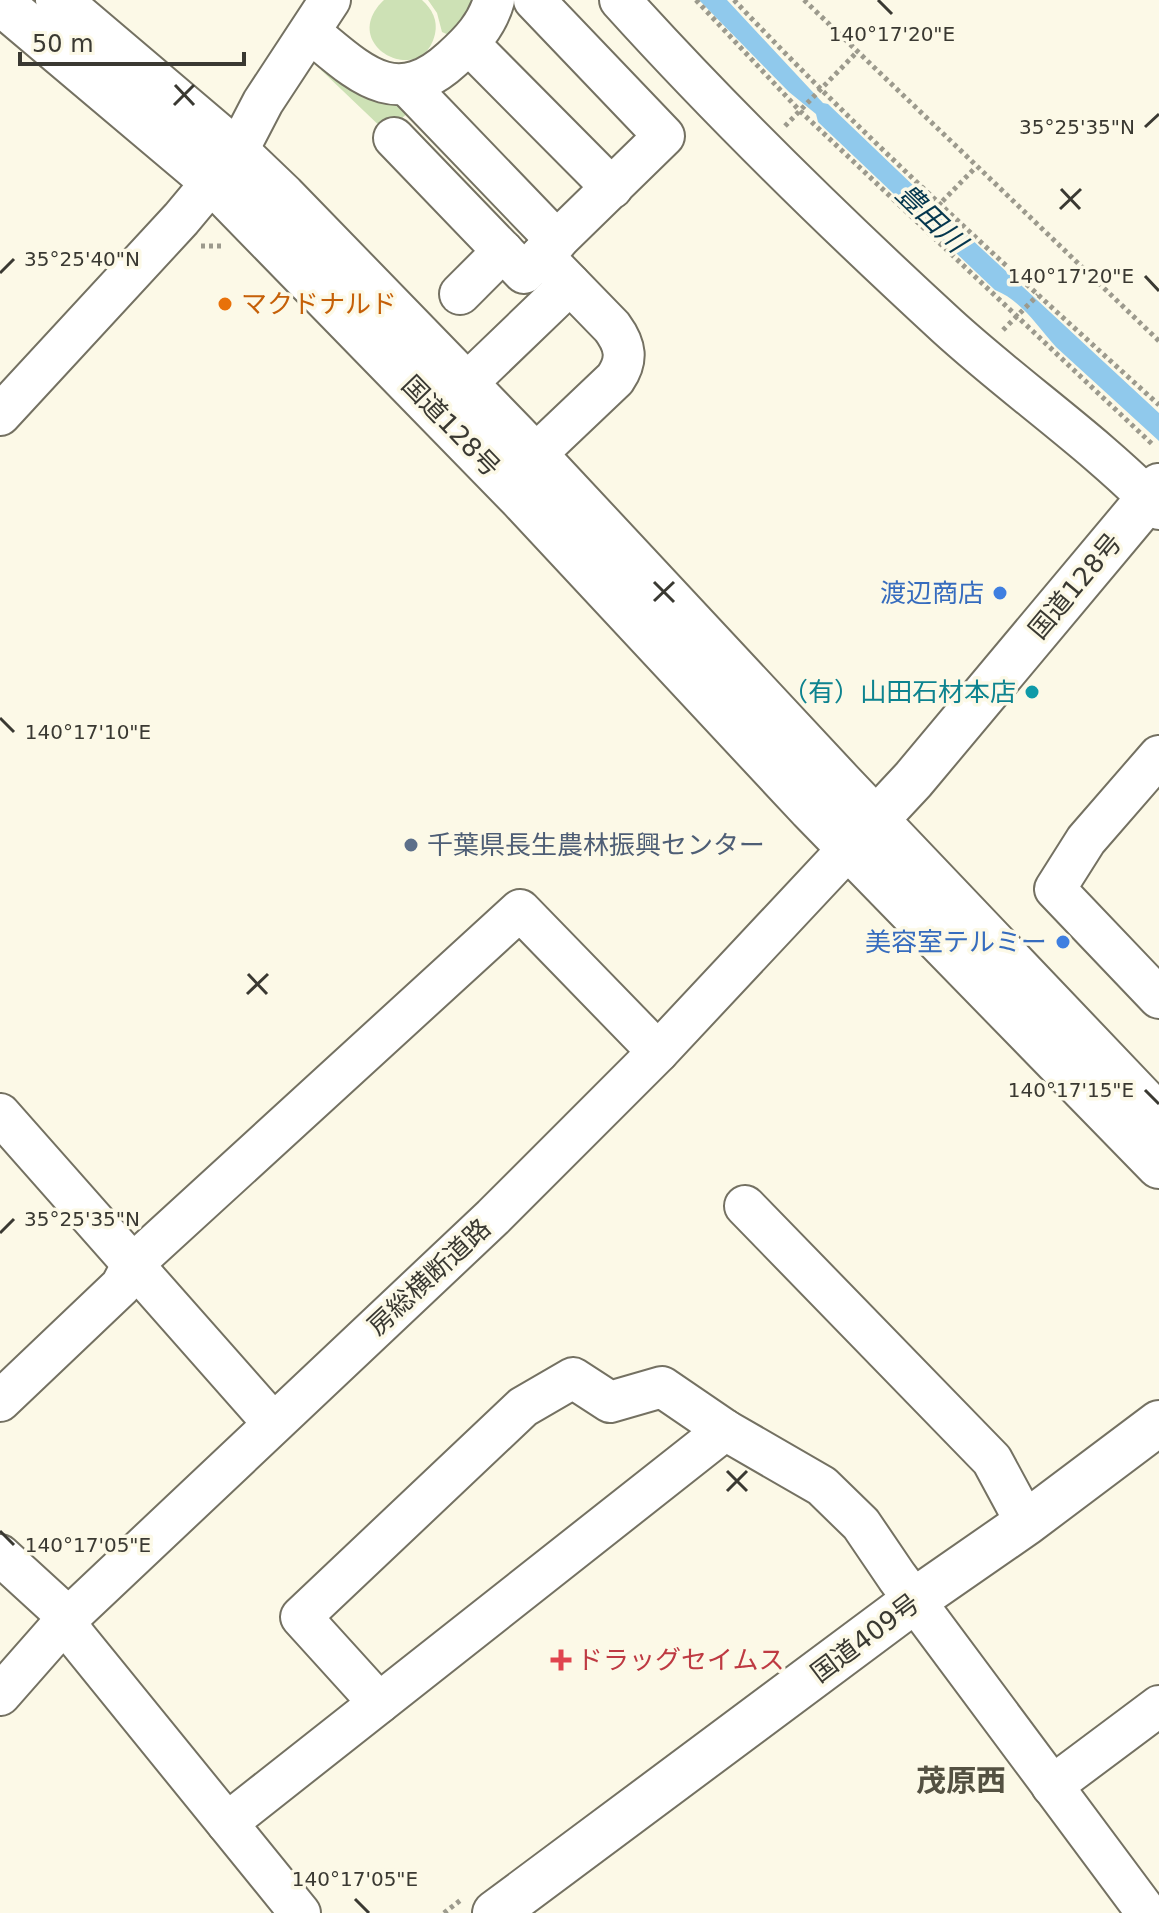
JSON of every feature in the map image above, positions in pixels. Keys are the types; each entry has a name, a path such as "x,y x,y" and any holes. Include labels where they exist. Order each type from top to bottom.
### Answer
{"highway":[{"name":"国道128号","path":"58,0 224,167 521,498 862,834"},
{"name":"国道128号","path":"0,2 224,167 283,196 535,455 862,834"},
{"name":"国道128号","path":"862,834 923,767 1154,486"},
{"path":"862,834 1159,1117"},
{"path":"862,834 1159,1166"},
{"name":"国道409号","path":"514,1908 915,1600 1026,1523 1159,1423"}],"street":[{"path":"0,415 181,219 224,167 320,16 369,77 391,86 407,85 439,71 469,44 489,17 494,0"},
{"path":"394,138 524,273 612,188 664,136 534,0"},
{"path":"620,0 686,73 762,149 938,317 1154,486"},
{"path":"469,44 612,188"},
{"path":"407,85 550,248 570,284 621,339 625,352 624,366 615,379 535,455"},
{"path":"460,294 503,251"},
{"path":"466,384 570,284"},
{"path":"1159,756 1086,840 1055,889 1159,998"},
{"name":"房総横断道路","path":"0,1695 66,1620 472,1237 658,1052 862,834"},
{"path":"0,1401 121,1286 132,1265 520,910 658,1052"},
{"path":"0,1114 273,1423"},
{"path":"745,1206 992,1460 1026,1523"},
{"path":"379,1703 301,1617 523,1407 573,1378 610,1402 662,1387 725,1430 822,1486 861,1524 1147,1913"},
{"path":"227,1823 725,1430"},
{"path":"0,1555 58,1608 75,1636 300,1913"},
{"path":"1052,1786 1159,1706"}],"path":[{"path":"696,0 800,111 1016,317 1154,486"},
{"path":"734,0 820,90 938,204 1159,405"},
{"path":"804,0 1159,341"},
{"path":"800,111 857,52"},
{"path":"920,224 976,167"},
{"path":"187,245 232,246"},
{"path":"1016,317 1038,295"}],"green space":[{"path":"384,0 422,0 433,15 435,34 427,50 415,59 400,60 387,55 376,45 370,32 372,17"},
{"path":"428,0 476,0 451,36 442,32 437,13"},
{"path":"326,62 384,102 400,105 409,112 386,132 321,70"}],"water":[{"name":"豊田川","path":"699,0 727,0 823,103 828,104 918,190 932,211 955,224 1159,413 1159,441 1056,347 1021,307 995,290 818,122 816,114 789,92"}],"place":[{"name":"マクドナルド","path":"225,304"},
{"name":"渡辺商店","path":"1000,593"},
{"name":"（有）山田石材本店","path":"1032,692"},
{"name":"千葉県長生農林振興センター","path":"411,845"},
{"name":"美容室テルミー","path":"1063,942"},
{"name":"ドラッグセイムス","path":"561,1660"}],"district":[{"name":"茂原西","path":"961,1780"}]}
